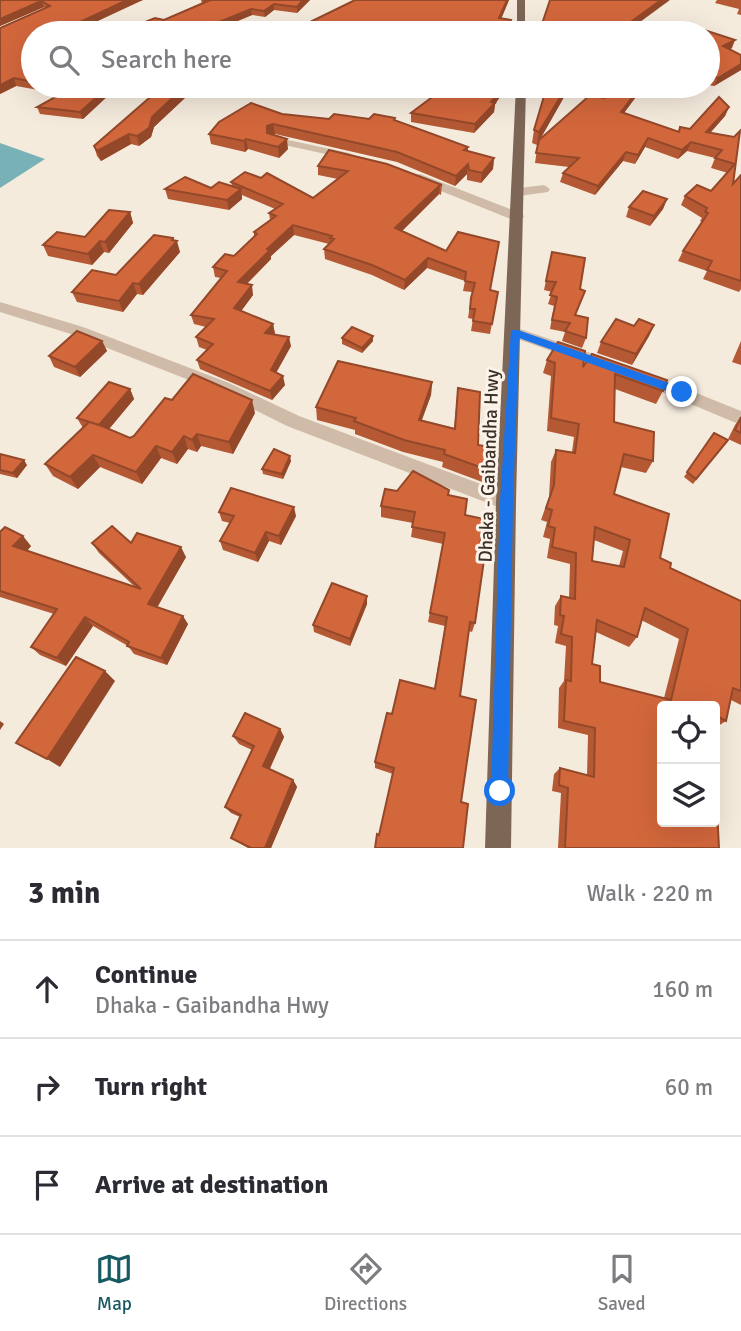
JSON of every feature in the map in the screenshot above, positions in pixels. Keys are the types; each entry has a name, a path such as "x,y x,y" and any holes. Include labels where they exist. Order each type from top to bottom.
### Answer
{"main road":[{"path":"521,0 521,21"},
{"name":"Dhaka - Gaibandha Hwy","path":"504,846 506,502 521,98"}],"street":[{"path":"274,141 366,161"},
{"path":"403,172 518,217"},
{"path":"519,192 544,189"},
{"path":"0,307 48,324 78,331 211,382 293,421 506,502"},
{"path":"514,332 662,384 741,418"}],"water":[{"path":"0,143 45,159 0,188"}],"building":[{"path":"0,0 127,0 82,21 21,21 21,79 14,78 0,85 0,28 50,6 41,1 0,19"},
{"path":"203,0 303,0 297,7 274,4 264,11 251,9 221,21 148,21 155,18 164,20 208,1"},
{"path":"355,0 507,0 499,18 511,20 511,21 312,21"},
{"path":"550,0 661,0 632,21 543,21"},
{"path":"720,35 735,40 723,46 741,55 741,64 720,77"},
{"path":"54,98 96,98 80,112 37,107"},
{"path":"149,98 172,98 152,117 149,128 137,136 129,134 97,151 94,146"},
{"path":"431,98 494,98 491,102 495,103 475,124 411,113"},
{"path":"543,98 560,98 539,132 534,130"},
{"path":"587,98 632,98 621,112 679,132 680,127 690,129 720,98 729,107 706,132 734,137 740,131 733,184 741,175 741,281 707,270 712,261 683,251 708,213 705,212 707,208 685,196 697,185 711,191 735,164 715,158 722,150 691,142 682,150 648,138 638,155 626,152 598,186 563,173 579,158 536,153 539,140"},
{"path":"251,103 282,114 329,119 334,114 369,119 374,114 395,118 394,120 468,147 464,150 494,158 482,173 469,170 468,164 456,176 397,152 273,124 267,126 267,133 287,139 278,147 209,134 219,122"},
{"path":"329,150 387,164 442,185 395,228 446,251 458,232 499,242 490,290 498,292 492,324 473,321 475,309 470,309 475,283 465,281 466,272 428,258 405,280 372,265 324,249 334,239 330,238 332,236 293,225 238,282 252,285 234,308 273,324 265,333 289,337 271,370 283,376 270,391 197,360 213,344 196,337 214,319 191,315 227,271 213,267 225,254 234,256 257,234 254,232 276,216 269,213 283,204 231,182 245,172 261,178 267,173 313,198 348,171 318,166"},
{"path":"185,177 211,188 219,182 241,189 227,200 165,189"},
{"path":"643,191 667,199 654,216 629,207"},
{"path":"109,210 130,212 105,242 100,241 88,254 43,245 57,232 85,237"},
{"path":"154,235 177,241 139,284 133,283 119,301 72,292 92,270 116,275"},
{"path":"552,252 585,258 580,289 585,291 575,315 588,318 586,338 565,331 570,323 552,320 557,297 550,295 556,282 546,281"},
{"path":"616,319 634,326 639,319 654,325 636,354 601,342"},
{"path":"352,327 373,336 362,348 342,338"},
{"path":"77,331 102,341 75,367 49,356"},
{"path":"558,342 585,351 583,367 592,354 667,380 663,391 615,374 614,422 654,432 653,461 624,454 614,494 669,514 660,558 671,563 670,568 741,601 741,691 733,688 726,721 720,718 720,701 657,701 657,827 718,827 719,848 565,848 568,788 559,785 560,768 594,777 595,728 564,721 566,680 571,681 572,637 561,634 564,616 560,615 561,596 575,599 576,553 552,547 555,528 548,526 552,510 546,508 554,485 556,450 575,453 579,424 551,418 555,363 547,360","holes":["595,527 630,540 624,567 592,561","645,608 688,629 671,700 600,682 600,666 592,664 597,620 637,637"]},
{"path":"338,361 432,382 419,420 455,429 458,388 480,392 478,445 491,447 488,470 444,454 445,450 404,440 354,421 356,418 316,407"},
{"path":"193,374 252,400 229,442 197,434 192,440 184,436 172,452 156,446 136,472 93,455 70,477 45,464 90,421 130,438 134,436 165,398 172,400"},
{"path":"109,382 130,389 99,425 77,418"},
{"path":"741,417 741,433 735,430"},
{"path":"714,433 728,440 696,479 687,472"},
{"path":"274,449 290,456 282,474 262,469"},
{"path":"0,454 24,460 13,473 0,470"},
{"path":"413,471 449,490 448,495 467,499 465,515 484,519 479,552 485,553 475,623 470,622 460,696 476,700 461,802 468,804 463,848 375,848 394,768 375,762 387,713 392,714 400,680 435,689 447,617 430,613 445,533 412,527 415,512 381,506 385,489 397,491"},
{"path":"231,488 294,507 279,536 266,532 255,553 220,541 234,516 219,512"},
{"path":"112,526 131,543 137,533 181,547 148,604 183,616 161,658 127,646 129,642 85,617 57,658 31,647 57,609 0,591 0,532 5,527 23,536 13,546 141,589 92,543"},
{"path":"332,583 367,596 350,639 313,625"},
{"path":"76,657 105,671 47,759 16,743"},
{"path":"245,713 280,729 263,766 293,780 265,848 251,848 231,838 241,815 225,807 254,746 233,736"}],"route":[{"path":"500,791 506,502 514,332 682,392"}]}
